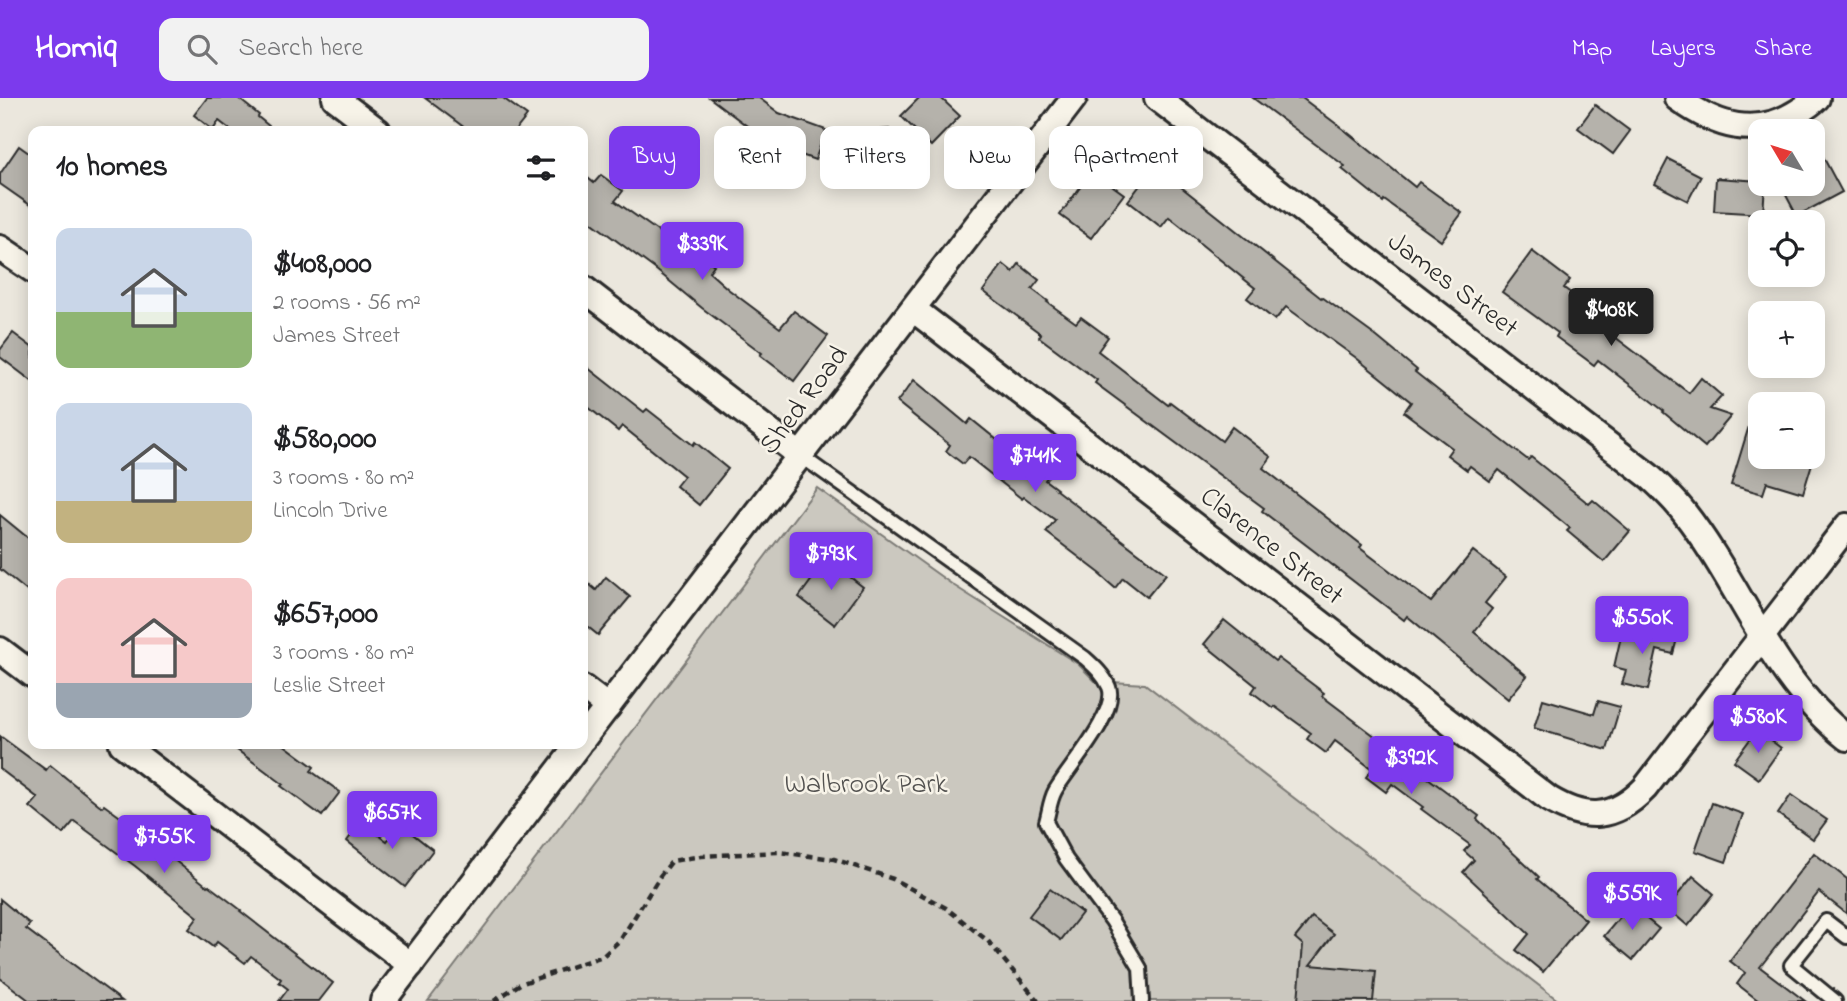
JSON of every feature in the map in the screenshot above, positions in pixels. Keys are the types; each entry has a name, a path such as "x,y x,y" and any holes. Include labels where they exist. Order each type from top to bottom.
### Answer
{"street":[{"path":"335,98 371,126"},
{"name":"Shed Road","path":"588,733 1074,98"},
{"name":"James Street","path":"1157,98 1649,475 1670,495 1696,528 1798,689 1820,714 1847,738"},
{"path":"1677,98 1709,118 1754,127 1790,117 1817,98"},
{"path":"0,248 28,267"},
{"path":"588,292 801,456"},
{"name":"Clarence Street","path":"912,309 1549,799 1574,812 1600,814 1627,804 1645,788 1763,637"},
{"path":"1763,637 1847,526"},
{"path":"0,650 28,671"},
{"path":"588,692 608,707"},
{"path":"129,749 411,965"},
{"path":"383,1001 575,749"}],"lane":[{"path":"801,456 1085,658 1098,670 1111,689 1109,706 1101,723 1054,793 1046,822 1066,859 1112,921 1140,968 1142,1001"},
{"path":"1835,1001 1791,965 1826,921 1847,937"}],"path":[{"path":"494,1001 520,984 603,956 621,939 672,861 701,856 778,852 834,859 893,878 946,908 988,941 1038,1001"}],"green space":[{"name":"Walbrook Park","path":"817,488 953,585 1078,664 1095,681 1145,684 1559,1001 428,1001"}],"building":[{"path":"207,98 238,98 269,126 226,126 219,121 216,126 208,126 194,115"},
{"path":"425,98 503,98 527,116 519,126 462,126"},
{"path":"710,98 759,98 779,113 820,128 820,146 815,160 806,157 806,126 747,126"},
{"path":"919,98 941,98 960,116 950,126 944,126 944,133 931,146 930,126 911,126 901,116"},
{"path":"1253,98 1302,98 1415,187 1419,182 1462,213 1441,241 1384,200 1383,202 1342,169 1345,166"},
{"path":"1595,105 1630,131 1613,154 1578,128"},
{"path":"19,146 28,152 28,204 0,184 0,174"},
{"path":"1668,159 1701,176 1688,201 1655,184"},
{"path":"1825,160 1842,192 1808,210 1794,210 1786,196 1825,196"},
{"path":"601,175 609,181 609,189 623,191 615,201 690,254 694,249 714,265 709,272 780,328 794,311 828,336 794,381 588,220 588,178 594,183"},
{"path":"1716,178 1748,180 1748,196 1764,196 1763,210 1748,210 1748,213 1714,211"},
{"path":"1079,189 1117,189 1124,194 1091,238 1060,215"},
{"path":"1137,189 1184,189 1321,298 1377,337 1464,411 1528,460 1531,457 1589,504 1593,500 1630,531 1604,562 1567,531 1570,528 1499,470 1490,481 1470,466 1467,470 1447,455 1452,448 1404,412 1411,402 1355,357 1286,307 1275,320 1247,298 1255,288 1198,240 1169,217 1161,227 1128,201"},
{"path":"1532,251 1570,280 1564,288 1606,319 1601,325 1615,337 1689,393 1701,378 1722,396 1710,409 1731,416 1705,447 1598,360 1594,365 1556,337 1558,333 1502,292"},
{"path":"1003,264 1013,272 1019,264 1039,280 1032,289 1047,302 1076,323 1081,317 1108,337 1098,351 1168,405 1170,402 1222,441 1232,427 1271,457 1263,468 1431,602 1473,551 1506,577 1485,603 1492,609 1474,632 1527,676 1508,699 1407,616 1404,620 1262,511 1264,508 1095,383 1097,380 1039,337 1041,334 983,291"},
{"path":"13,333 28,344 28,378 0,357 0,350"},
{"path":"588,368 644,412 647,409 728,469 699,505 676,486 684,476 622,426 618,431 588,407"},
{"path":"914,380 967,424 971,419 1028,465 1032,460 1050,474 1045,480 1056,490 1166,574 1147,597 1123,578 1115,588 1046,532 1055,520 1024,497 1022,499 969,457 963,464 946,451 950,445 897,402"},
{"path":"1748,429 1748,469 1810,469 1803,493 1767,482 1763,494 1731,485"},
{"path":"0,515 28,538 28,592 0,569"},
{"path":"827,559 863,587 835,625 799,597"},
{"path":"606,577 630,597 598,635 588,627 588,583 596,590"},
{"path":"1224,620 1275,661 1278,658 1324,693 1322,696 1479,816 1477,819 1539,877 1537,879 1586,920 1543,972 1516,950 1529,934 1463,872 1474,860 1464,851 1470,845 1392,784 1386,792 1366,777 1372,769 1335,741 1326,753 1307,739 1311,733 1252,692 1256,686 1204,644"},
{"path":"1657,630 1678,635 1673,654 1657,650 1648,690 1622,684 1626,670 1614,667 1622,632 1655,640"},
{"path":"1543,699 1594,714 1598,701 1620,707 1607,750 1534,728"},
{"path":"1757,730 1781,748 1759,779 1734,761"},
{"path":"0,736 46,770 50,765 102,807 104,805 145,835 333,983 319,1001 279,1001 288,989 279,982 281,979 251,956 245,963 217,942 213,947 189,929 198,917 74,821 63,834 30,807 38,798 0,769"},
{"path":"236,749 290,749 314,767 311,771 340,792 322,816 281,786 283,784"},
{"path":"1791,795 1827,820 1813,839 1778,814"},
{"path":"1712,803 1743,814 1726,862 1695,851"},
{"path":"361,822 387,841 400,824 433,850 405,887 347,841"},
{"path":"1814,853 1847,879 1847,914 1819,892 1760,967 1805,1001 1759,1001 1737,984 1745,973 1730,961"},
{"path":"1693,876 1714,894 1688,926 1667,908"},
{"path":"1050,889 1082,913 1061,940 1029,916"},
{"path":"0,899 30,924 26,929 122,1001 30,1001 0,978"},
{"path":"1630,905 1659,929 1633,960 1604,936"},
{"path":"1312,917 1334,934 1310,965 1376,971 1373,1001 1298,1000 1303,945 1295,938"}]}
